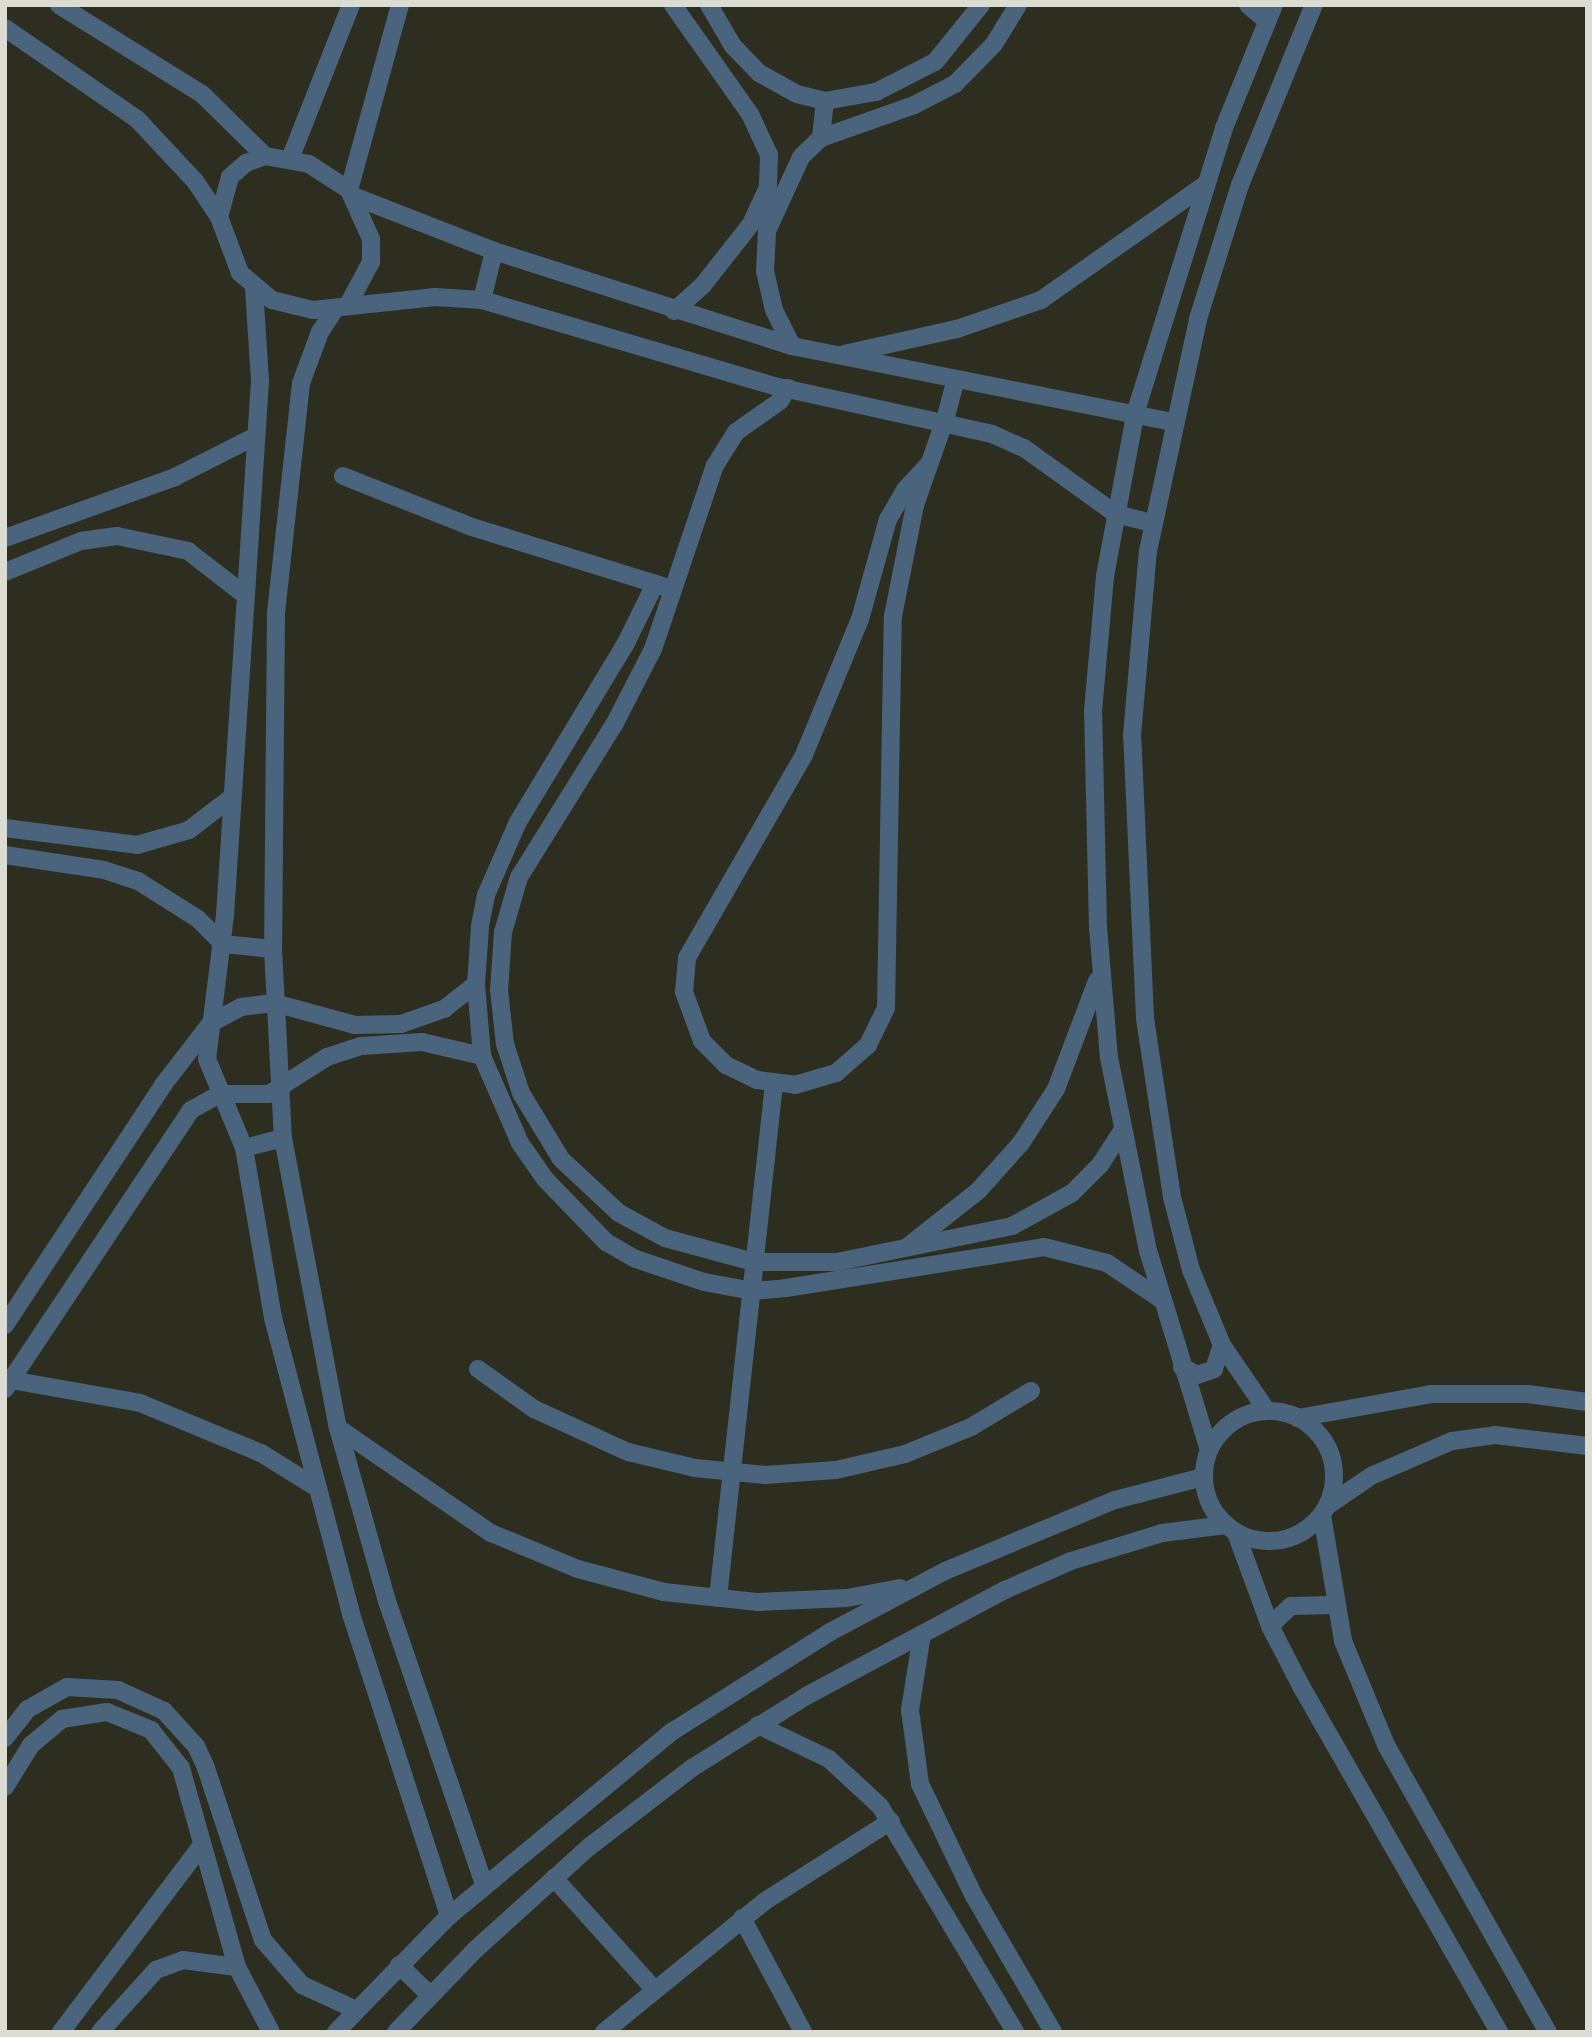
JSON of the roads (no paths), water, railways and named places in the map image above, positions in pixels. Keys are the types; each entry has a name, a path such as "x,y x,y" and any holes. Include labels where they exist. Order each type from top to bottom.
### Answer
{"street":[{"path":"59,5 83,13 202,94 265,156 290,159 330,174 351,193 494,251 674,311 792,346 1136,411 1173,422"},
{"path":"290,159 351,5"},
{"path":"400,5 351,193 371,239 371,262 308,357 301,383 276,612 274,1003 284,1087 284,1139 338,1429 387,1601 484,1884"},
{"path":"673,5 750,114 769,155 768,187 751,224 703,285 674,311"},
{"path":"709,5 733,46 759,73 797,94 825,101 876,92 935,62 981,5"},
{"path":"821,138 914,105 955,84 994,44 1018,5"},
{"path":"1209,1450 1162,1300 1122,1131 1100,967 1093,711 1116,514 1136,411 1206,184 1271,13 1248,5"},
{"path":"1267,1411 1222,1345 1180,1229 1144,1018 1132,736 1139,614 1153,523 1173,422 1198,319 1240,185 1314,5"},
{"path":"5,28 137,119 181,165 219,217 229,256 254,288 292,307 482,300 788,388 945,421 1024,449 1116,514 1153,523"},
{"path":"792,346 774,310 765,271 767,231 787,182 821,138 825,101"},
{"path":"219,217 230,177 265,156"},
{"path":"837,355 957,329 1041,300 1206,184"},
{"path":"482,300 494,251"},
{"path":"254,288 260,361 223,944 207,1059 244,1148 273,1318 351,1614 449,1916"},
{"path":"928,466 905,490 888,519 860,619 804,755 687,958 688,1009 702,1041 741,1074 774,1084 795,1085 836,1073 868,1045 886,1008 889,652 905,546 956,379"},
{"path":"788,388 780,401 736,432 715,465 676,590 628,699 519,877 503,932 501,1019 512,1069 532,1116 579,1179 619,1213 665,1238 754,1262 823,1263 901,1251 1034,1218 1087,1180 1122,1131"},
{"path":"5,538 175,477 254,438"},
{"path":"343,476 485,532 676,590"},
{"path":"5,572 81,541 117,536 188,551 245,595"},
{"path":"655,584 499,861 480,927 476,984 482,1056 520,1143 563,1201 606,1242 677,1275 753,1291 874,1277 1044,1247 1107,1263 1162,1300"},
{"path":"5,828 137,845 189,830 232,797"},
{"path":"5,855 104,870 138,881 198,919 223,944 273,949"},
{"path":"901,1251 978,1191 1034,1125 1083,1030 1100,967"},
{"path":"5,1325 163,1086 211,1023 241,1007 274,1003 340,1022 386,1026 430,1015 476,984"},
{"path":"317,1488 202,1425 140,1403 8,1384 179,1122 220,1094 253,1097 284,1087 327,1057 381,1043 442,1045 482,1056"},
{"path":"718,1598 774,1084"},
{"path":"244,1148 284,1139"},
{"path":"1182,1367 1197,1375 1214,1369 1222,1345"},
{"path":"478,1369 534,1409 596,1440 662,1462 730,1473 800,1473 870,1463 960,1432 1031,1391"},
{"path":"1499,2032 1270,1626 1231,1529 1209,1503 1203,1477 1209,1450 1232,1422 1267,1411 1298,1418 1431,1394 1528,1394 1587,1402"},
{"path":"1298,1418 1317,1432 1330,1453 1326,1509 1334,1605 1387,1745 1548,2032"},
{"path":"338,1429 491,1533 578,1569 664,1592 718,1598 847,1598 921,1584"},
{"path":"396,2032 430,1995 554,1878 692,1768 758,1725 1005,1590 1111,1546 1231,1529 1262,1542 1289,1539 1371,1476 1452,1441 1495,1435 1587,1446"},
{"path":"336,2032 398,1965 484,1884 673,1731 830,1632 921,1584 1051,1524 1203,1477"},
{"path":"1270,1626 1291,1606 1334,1605"},
{"path":"922,1634 910,1710 920,1784 974,1896 1053,2032"},
{"path":"5,1738 28,1709 67,1687 118,1690 164,1711 196,1746 205,1765 263,1940 302,1985 356,2010"},
{"path":"5,1787 31,1745 62,1719 107,1712 130,1718 151,1730 181,1768 237,1967 271,2032"},
{"path":"758,1725 829,1759 856,1780 891,1821 1015,2032"},
{"path":"604,2032 652,1987 742,1919 891,1821"},
{"path":"61,2032 201,1846"},
{"path":"554,1878 652,1987"},
{"path":"742,1919 803,2032"},
{"path":"100,2032 156,1970 183,1960 237,1967"},
{"path":"398,1965 430,1995"}]}
